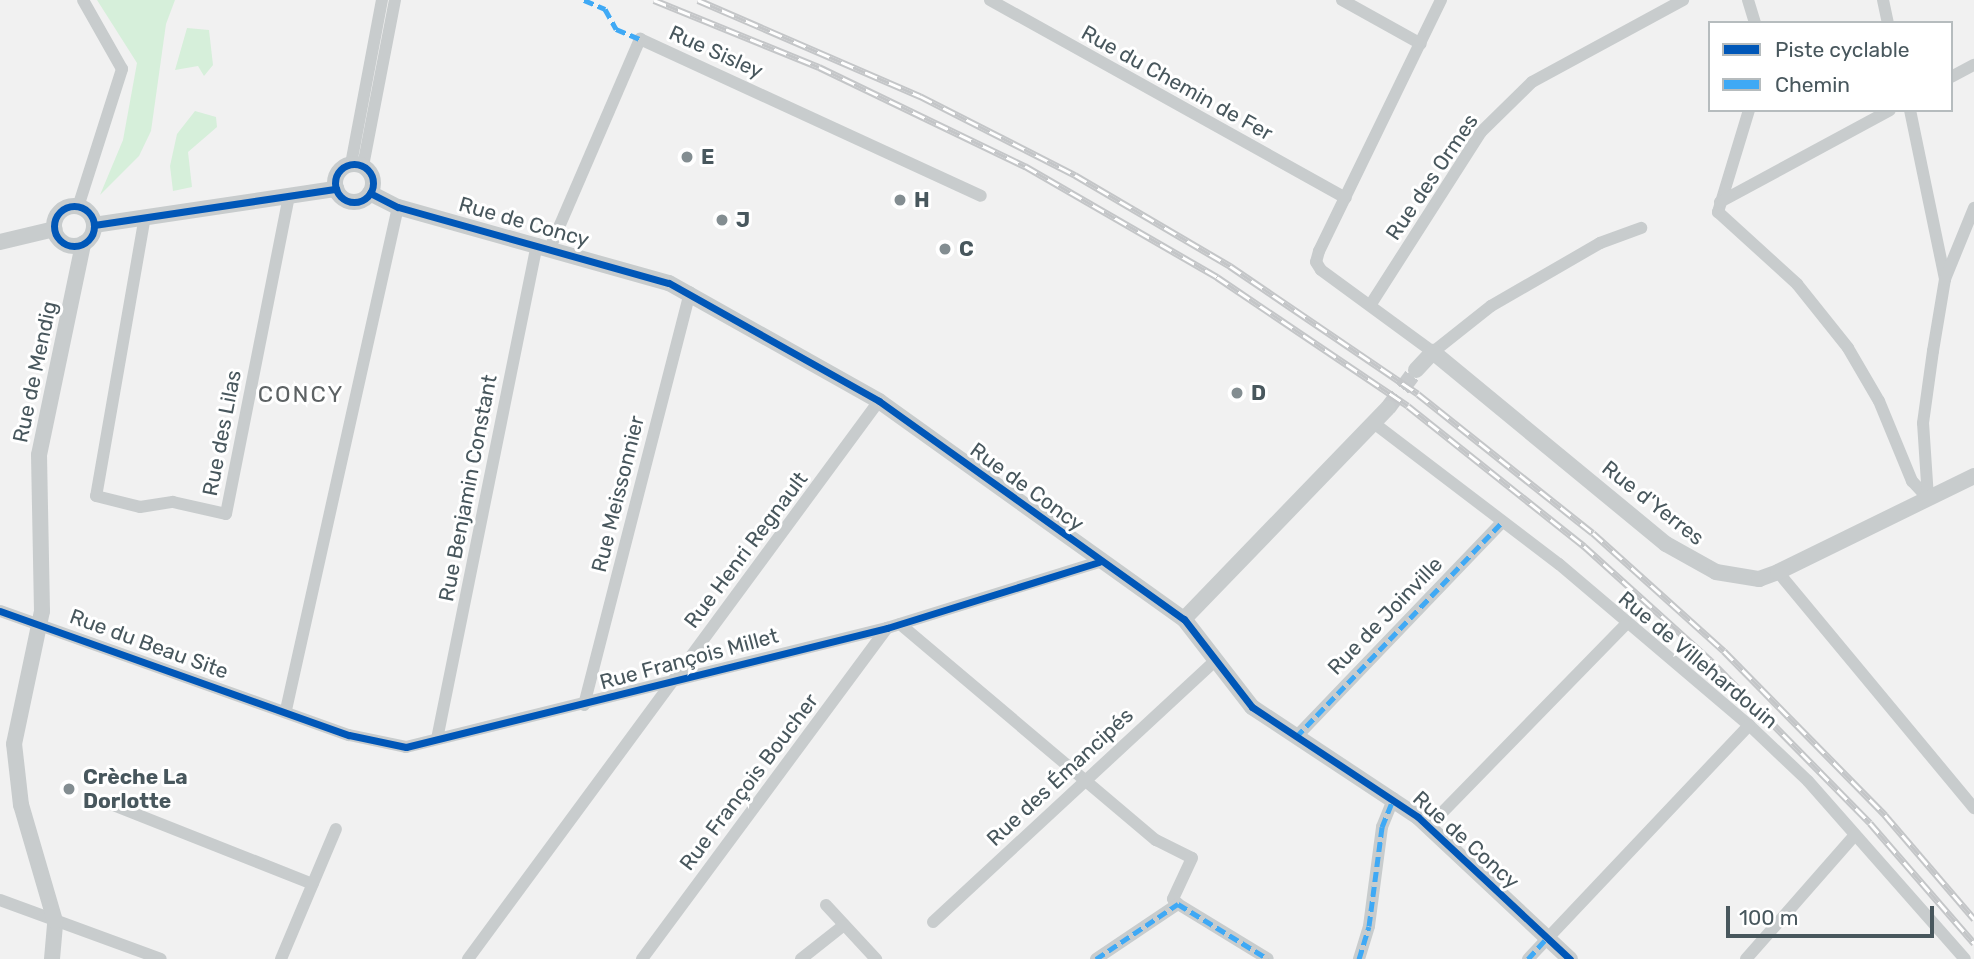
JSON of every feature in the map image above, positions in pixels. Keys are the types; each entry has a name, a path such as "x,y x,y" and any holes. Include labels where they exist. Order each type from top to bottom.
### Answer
{"street":[{"path":"78,206 122,69 83,0"},
{"path":"357,165 382,0"},
{"path":"357,165 395,0"},
{"name":"Rue du Chemin de Fer","path":"990,0 1346,198"},
{"path":"1342,0 1421,44"},
{"path":"1433,352 1315,262 1441,0"},
{"name":"Rue des Ormes","path":"1371,304 1481,132 1532,82 1683,0"},
{"path":"1748,0 1754,21"},
{"path":"1883,0 1888,21"},
{"name":"Rue Sisley","path":"544,246 640,39 981,196"},
{"path":"1953,76 1974,65"},
{"path":"1719,207 1748,112"},
{"path":"1719,207 1886,112"},
{"path":"1910,112 1945,279"},
{"path":"336,189 340,170 357,165"},
{"path":"357,165 373,181 370,192"},
{"name":"Rue de Concy","path":"94,225 336,189 350,202 370,192 398,206 544,246 690,292 879,401 1099,562 1184,619 1252,707 1394,798 1429,826 1570,959"},
{"name":"Rue des Lilas","path":"145,216 96,496 140,508 173,502 226,514 289,197"},
{"path":"54,229 67,245 83,244 94,225 78,206"},
{"path":"54,229 61,211 78,206"},
{"path":"286,710 398,206"},
{"path":"1719,207 1797,284 1848,348 1904,456 1912,481 1928,498"},
{"path":"1904,456 1917,442 1923,423 1945,279 1974,208"},
{"path":"1416,370 1433,352 1491,306 1600,243 1641,228"},
{"path":"0,242 54,229"},
{"name":"Rue de Mendig","path":"55,921 25,821 15,761 16,728 39,625 39,455 83,244"},
{"name":"Rue Benjamin Constant","path":"436,739 544,246"},
{"name":"Rue Meissonnier","path":"584,705 690,292"},
{"name":"Rue d'Yerres","path":"1433,352 1691,560 1716,572 1759,579 1778,572 1974,476"},
{"name":"Rue Henri Regnault","path":"468,959 879,401"},
{"path":"1184,619 1376,424 1388,408"},
{"path":"1923,423 1928,498"},
{"name":"Rue de Villehardouin","path":"1376,424 1502,522 1749,725 1856,835 1965,959"},
{"name":"Rue de Joinville","path":"1296,737 1502,522"},
{"name":"Rue François Millet","path":"286,710 382,745 406,747 894,626 1099,562"},
{"path":"1778,572 1974,808"},
{"name":"Rue du Beau Site","path":"0,611 286,710"},
{"path":"1429,826 1625,625"},
{"path":"894,626 986,696 1156,840 1192,858 1173,899 1268,959"},
{"name":"Rue François Boucher","path":"642,959 894,626"},
{"name":"Rue des Émancipés","path":"933,922 1215,661"},
{"path":"1528,959 1749,725"},
{"path":"1359,959 1369,926 1382,827 1394,798"},
{"path":"108,803 313,884"},
{"path":"281,959 336,830"},
{"path":"1746,959 1856,835"},
{"path":"0,900 161,959"},
{"path":"1096,959 1178,904"},
{"path":"826,905 876,959"},
{"path":"52,959 55,921"},
{"path":"802,959 844,925"}],"green space":[{"path":"97,0 175,0 166,24 151,131 139,156 100,195 123,140 137,63"},
{"path":"187,28 209,30 213,65 204,76 198,66 175,70"},
{"path":"195,111 216,117 217,127 188,152 192,187 173,191 170,166 177,134"}],"tunnel":[{"path":"1388,408 1416,370"}],"railway":[{"path":"654,0 819,67 1025,166 1217,277 1408,406 1584,546 1710,660 1870,823 1974,943"},
{"path":"698,0 920,96 1075,175 1230,266 1418,394 1593,533 1724,651 1885,815 1974,919"}],"marked path":[{"path":"584,0 605,9 616,29 640,39"},
{"path":"1296,737 1502,522"},
{"path":"1359,959 1369,926 1382,827 1394,798"},
{"path":"1096,959 1178,904 1268,959"},
{"path":"1528,959 1547,938"}],"cycle path":[{"path":"354,164 367,170 373,183 367,196 354,202 341,196 335,183 341,170 354,164"},
{"path":"94,225 336,189"},
{"path":"370,193 398,207 669,283 879,401 1184,619 1252,707 1418,817 1570,959"},
{"path":"74,206 88,212 94,226 88,240 74,246 60,240 54,226 60,212 74,206"},
{"path":"0,611 349,735 406,747 887,628 1099,562"}],"place":[{"name":"E","path":"687,157"},
{"name":"H","path":"900,200"},
{"name":"J","path":"722,220"},
{"name":"C","path":"945,249"},
{"name":"D","path":"1237,393"},
{"name":"Crèche La Dorlotte","path":"69,789"}],"district":[{"name":"CONCY","path":"301,394"}]}
